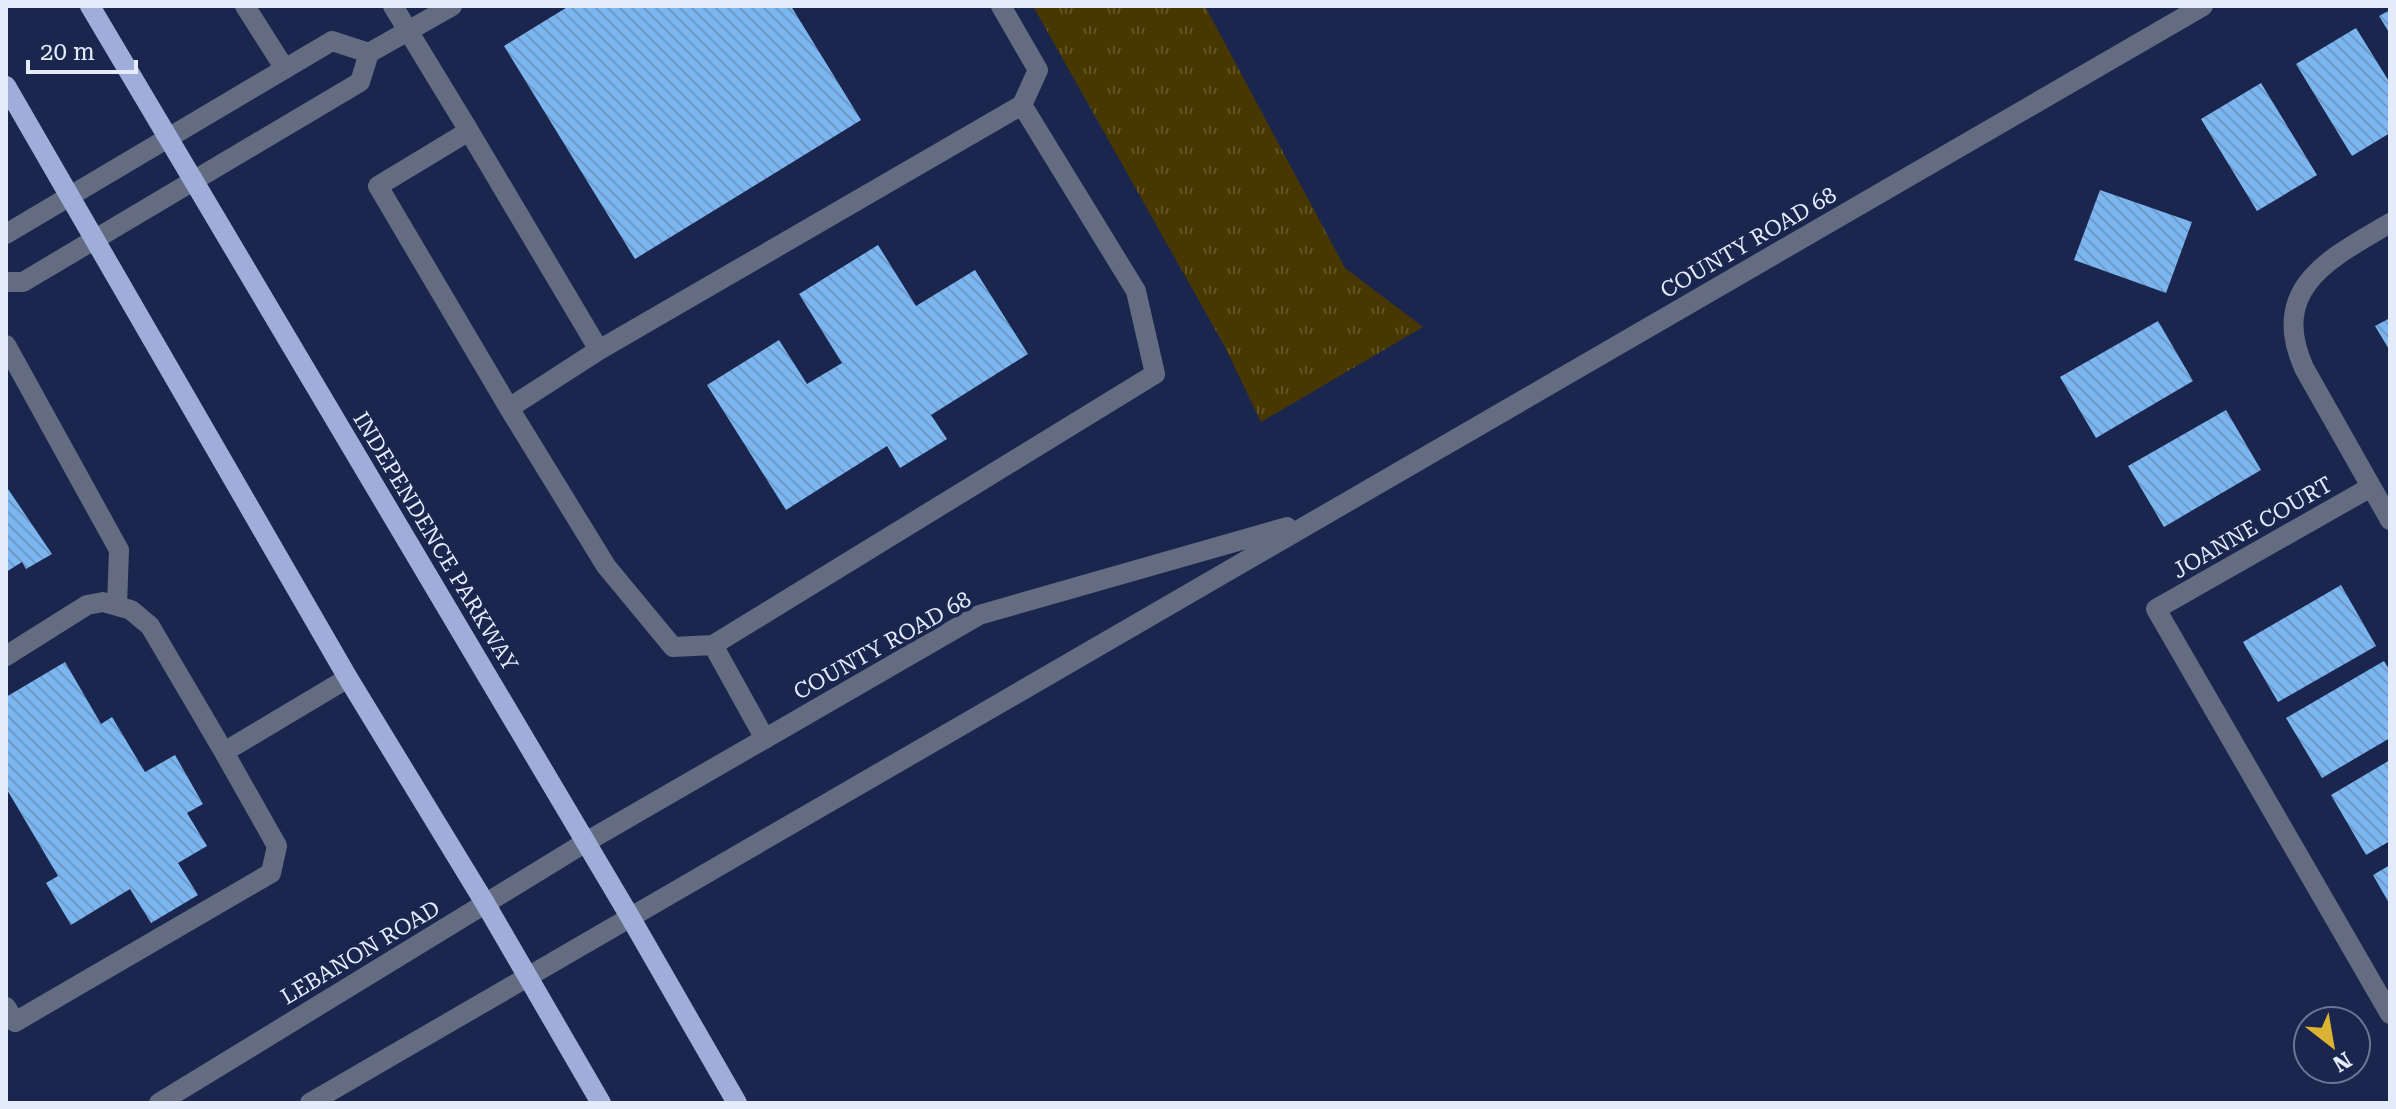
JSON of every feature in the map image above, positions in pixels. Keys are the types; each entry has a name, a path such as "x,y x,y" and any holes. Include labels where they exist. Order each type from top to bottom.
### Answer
{"main road":[{"name":"INDEPENDENCE PARKWAY","path":"90,6 586,842 737,1103"},
{"path":"6,86 348,678 485,903 601,1103"}],"street":[{"path":"245,6 285,69"},
{"path":"393,6 599,350"},
{"path":"6,282 23,282 360,82 369,53 452,6"},
{"path":"509,408 599,350 1022,105 1038,70 1001,6"},
{"name":"COUNTY ROAD 68","path":"629,915 2203,6"},
{"path":"6,234 332,41 369,53"},
{"path":"469,131 378,186 606,566 673,647 713,645 1155,374 1136,291 1022,105"},
{"path":"2390,223 2321,266 2302,291 2293,321 2297,353 2304,368 2390,520"},
{"path":"6,345 119,550 117,605"},
{"name":"JOANNE COURT","path":"2371,487 2156,609 2390,1014"},
{"name":"COUNTY ROAD 68","path":"586,842 979,615 1317,518"},
{"path":"6,656 87,605 103,602 131,610 150,626 277,846 271,873 9,1019"},
{"path":"713,645 765,739"},
{"path":"224,752 348,678"},
{"name":"LEBANON ROAD","path":"159,1103 586,842"},
{"path":"310,1103 529,978 629,915"}],"green space":[{"path":"1033,6 1205,6 1345,268 1423,327 1261,422 1225,347"}],"building":[{"path":"569,6 791,6 861,120 635,259 504,46"},
{"path":"2390,10 2390,34 2379,16"},
{"path":"2356,28 2390,83 2390,133 2352,156 2296,64"},
{"path":"2261,83 2317,175 2257,211 2201,119"},
{"path":"2100,190 2192,222 2166,293 2074,260"},
{"path":"878,245 916,306 975,270 1028,354 931,415 947,439 900,468 887,446 786,510 707,385 779,340 807,384 842,363 799,294"},
{"path":"2390,318 2390,351 2375,326"},
{"path":"2158,321 2193,381 2096,438 2060,377"},
{"path":"2226,410 2261,470 2164,527 2128,466"},
{"path":"6,486 52,554 26,569 22,562 6,572"},
{"path":"2341,585 2376,646 2278,702 2243,642"},
{"path":"2384,661 2390,671 2390,738 2322,778 2286,718"},
{"path":"65,662 101,724 112,717 145,772 175,755 203,804 187,813 207,846 178,863 198,895 151,923 130,889 71,925 46,883 58,876 6,788 6,697"},
{"path":"2390,760 2390,841 2366,855 2331,795"},
{"path":"2390,865 2390,905 2373,875"}]}
